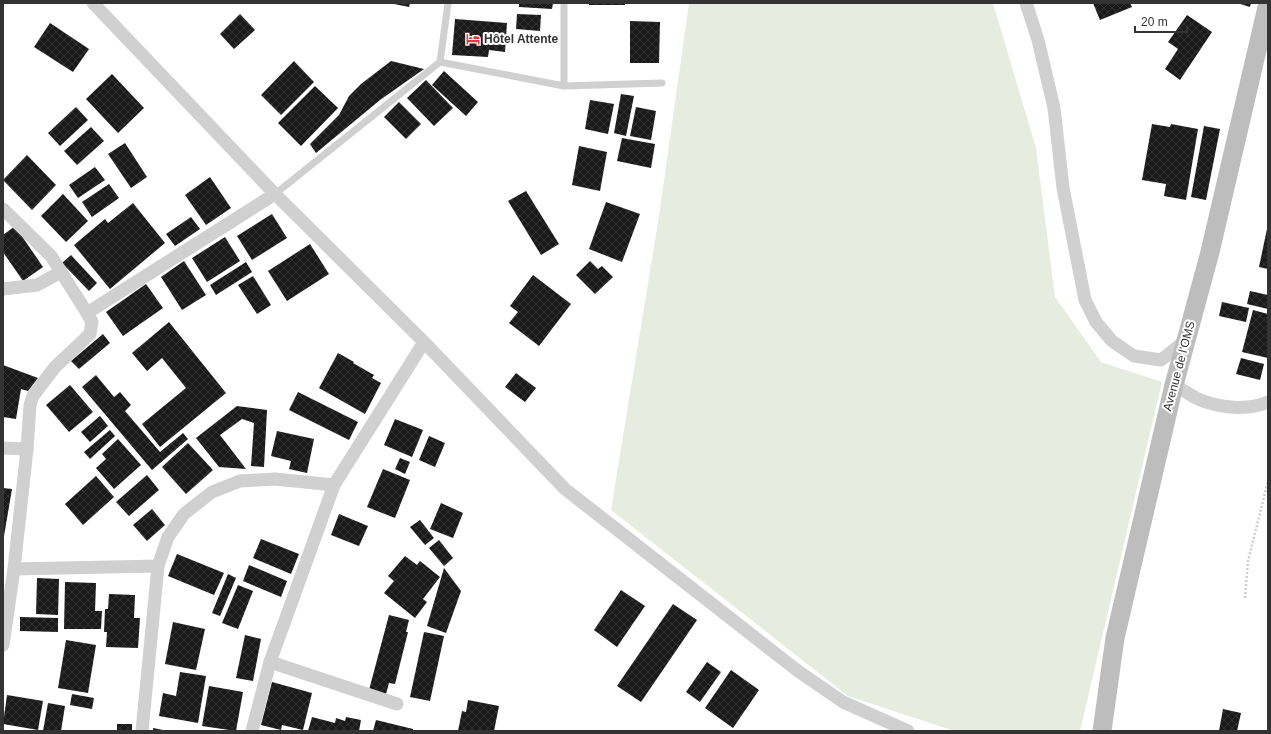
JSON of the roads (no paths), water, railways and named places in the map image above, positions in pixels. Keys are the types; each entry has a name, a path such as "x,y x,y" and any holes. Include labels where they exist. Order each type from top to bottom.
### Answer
{"street":[{"path":"94,3 275,194 424,342 565,489 798,671 843,702 908,731"},
{"path":"1026,3 1038,40 1054,108 1063,188 1085,300 1096,322 1112,342 1134,356 1161,360 1186,340"},
{"name":"Avenue de l'OMS","path":"1102,731 1115,638 1174,385 1210,252 1268,3"},
{"path":"87,313 275,194"},
{"path":"3,209 51,256 92,322 90,334 54,367 33,396 30,405 27,449 14,569 3,645"},
{"path":"3,289 37,285 61,272"},
{"path":"252,731 270,662 334,485 424,342"},
{"path":"1174,385 1198,399 1219,405 1241,408 1265,407"},
{"path":"3,448 27,449"},
{"path":"142,731 158,566 168,537 184,514 212,492 240,481 275,479 334,485"},
{"path":"14,569 158,566"},
{"path":"270,662 397,704"}],"lane":[{"path":"275,194 440,62 448,3"},
{"path":"564,3 564,86"},
{"path":"440,62 564,86 662,83"}],"place":[{"name":"Hôtel Attente","path":"473,39"}]}
